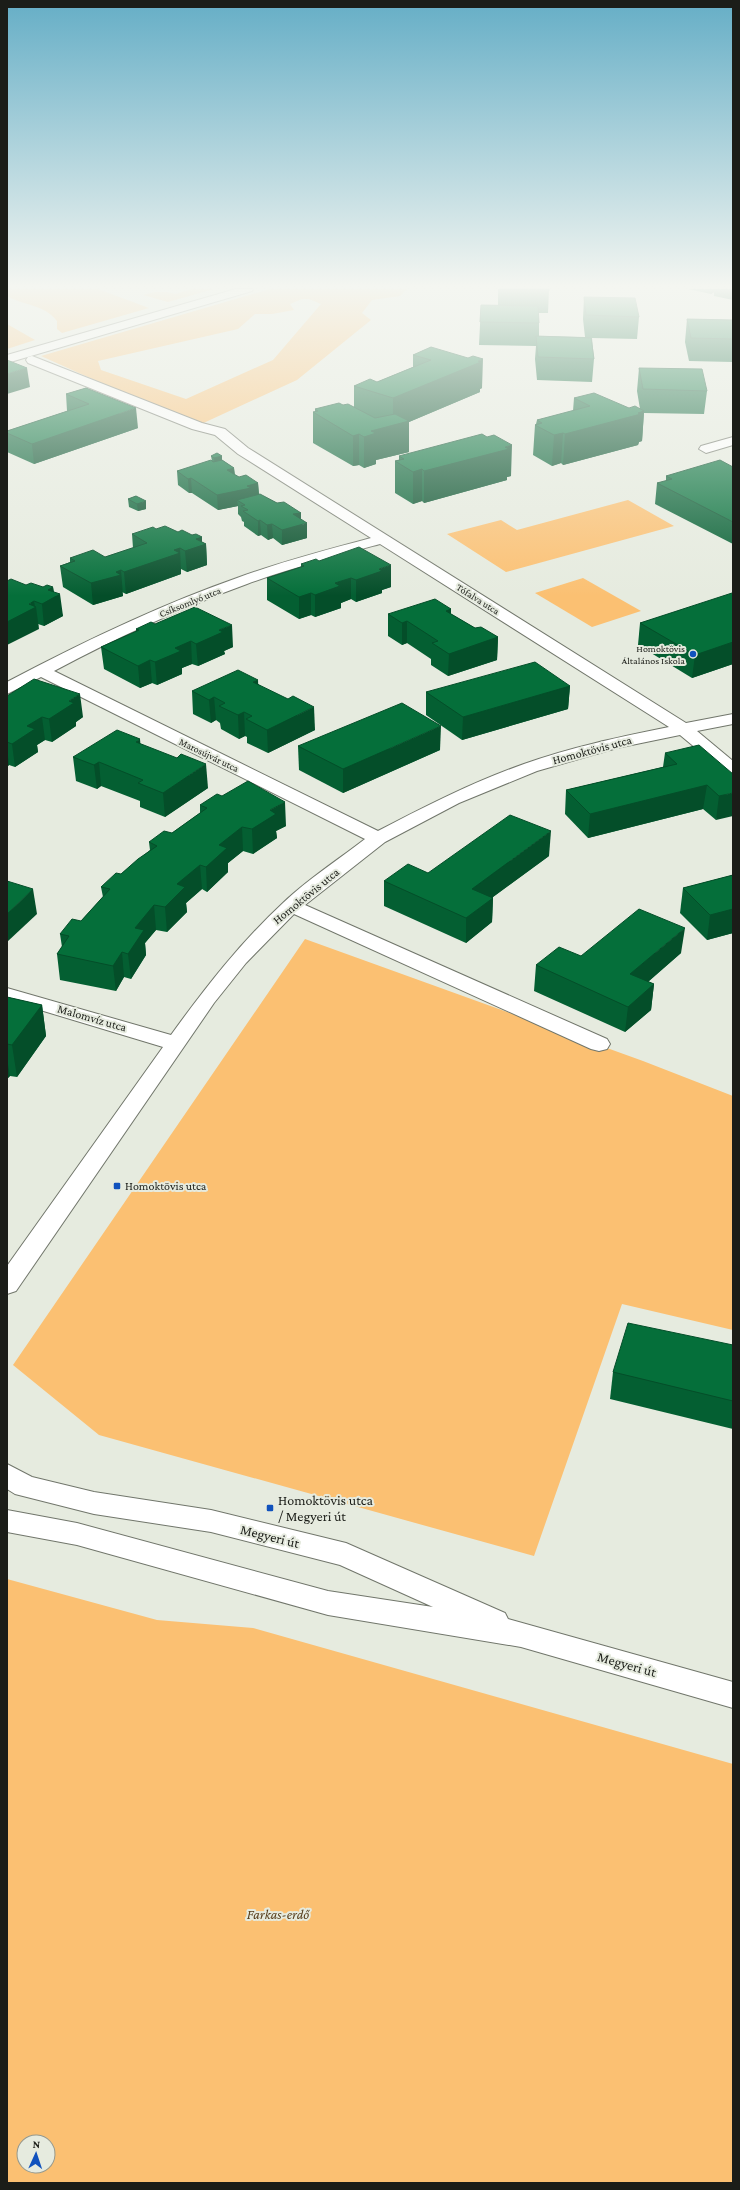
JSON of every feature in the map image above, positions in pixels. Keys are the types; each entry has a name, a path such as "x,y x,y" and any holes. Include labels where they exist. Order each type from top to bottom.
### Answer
{"street":[{"name":"Tófalva utca","path":"110,391 197,426 220,432 243,451 682,728 733,770"},
{"path":"706,449 733,441"},
{"name":"Csíksomlyó utca","path":"7,689 127,628 199,597 289,565 382,539"},
{"name":"Marosújvár utca","path":"41,671 378,838"},
{"name":"Homoktövis utca","path":"7,1285 207,999 239,959 291,906 378,838 452,799 531,767 614,743 682,728 733,719"},
{"path":"291,906 599,1044"},
{"name":"Malomvíz utca","path":"7,994 110,1023 176,1044"},
{"name":"Megyeri út","path":"7,1475 25,1486 94,1503 211,1521 346,1555 521,1634"},
{"name":"Megyeri út","path":"7,1521 77,1534 328,1603 521,1634 733,1695"}],"green space":[{"path":"119,391 163,391 186,399 203,391 273,391 197,426"},
{"path":"628,500 674,526 506,572 447,534 501,520 517,530"},
{"path":"583,578 641,611 592,627 535,593"},
{"path":"305,939 643,1061 733,1096 733,1330 622,1304 534,1556 99,1435 13,1365"},
{"name":"Farkas-erdő","path":"7,1579 157,1620 253,1628 733,1764 733,2183 7,2183"}],"building":[{"path":"75,391 94,391 136,408 32,444 7,433 7,431 89,404 66,394"},
{"path":"371,391 410,391 393,398"},
{"path":"594,393 629,408 635,406 644,411 638,413 641,414 565,434 554,435 535,425 542,423 537,420 590,406 574,398"},
{"path":"339,403 343,405 348,404 375,418 395,414 409,421 371,431 376,433 364,437 359,434 353,436 313,412 318,411 315,409"},
{"path":"482,434 487,437 494,435 512,445 505,447 509,449 424,471 422,469 413,472 395,461 404,459 399,456"},
{"path":"217,453 222,456 214,458 211,456"},
{"path":"211,460 213,462 222,460 234,468 227,470 239,477 246,475 258,483 247,486 251,488 217,495 191,478 188,479 177,471"},
{"path":"720,460 733,467 733,522 657,483 672,479 666,476"},
{"path":"260,494 277,503 284,502 301,513 293,514 307,523 282,530 272,524 267,525 260,520 258,521 243,511 248,510 241,506 245,505 237,500"},
{"path":"136,496 146,501 137,504 128,499"},
{"path":"165,526 178,532 182,530 192,535 196,534 202,537 196,539 206,544 185,551 180,548 174,550 180,553 124,572 121,570 116,572 121,575 91,583 60,566 75,561 70,558 93,550 105,557 147,543 132,534 153,527 156,529"},
{"path":"359,547 391,565 379,569 382,571 356,580 351,578 335,583 340,586 315,595 311,593 299,597 267,578 304,566 301,564 316,559 319,561"},
{"path":"11,579 26,585 31,583 43,587 47,585 53,587 48,590 60,594 42,604 34,601 29,604 36,607 7,622 7,581"},
{"path":"732,593 733,642 695,655 640,623"},
{"path":"435,599 451,609 446,611 475,628 481,627 498,637 449,654 432,643 438,641 407,621 402,623 388,614"},
{"path":"195,607 232,625 219,630 223,632 196,644 191,641 175,648 181,651 155,662 150,660 138,666 101,647 139,630 136,629 151,622 155,624"},
{"path":"535,662 570,686 463,717 426,692"},
{"path":"238,670 258,680 253,682 288,699 293,696 314,707 267,730 246,719 252,716 244,712 238,715 219,706 225,703 214,697 209,700 192,691"},
{"path":"34,679 80,694 69,701 74,703 49,719 42,717 27,726 35,729 12,744 7,742 7,696"},
{"path":"402,703 441,726 343,769 298,746"},
{"path":"117,730 140,739 136,742 177,758 181,754 206,764 163,793 138,783 143,780 99,762 94,765 73,757"},
{"path":"699,745 733,774 733,793 719,796 707,785 590,814 566,790 677,764 665,753"},
{"path":"248,781 285,802 270,810 276,814 252,829 242,827 219,845 227,848 206,867 200,865 177,884 185,887 165,907 154,905 135,928 144,930 128,954 122,952 113,966 57,954 69,936 60,934 72,919 81,921 110,889 101,887 116,873 121,874 138,859 157,846 149,842 164,831 172,833 207,808 200,805 217,794 222,796"},
{"path":"510,815 551,831 472,889 493,898 466,918 384,881 408,864 428,873"},
{"path":"733,875 733,909 710,915 683,888"},
{"path":"7,881 33,889 7,914"},
{"path":"639,909 685,928 630,974 654,984 628,1007 536,965 559,947 581,956"},
{"path":"7,997 42,1005 12,1045 7,1044"},
{"path":"628,1323 733,1345 733,1401 613,1372"}],"place":[{"name":"Homoktövis Általános Iskola","path":"693,654"},
{"name":"Homoktövis utca","path":"117,1186"},
{"name":"Homoktövis utca / Megyeri út","path":"270,1508"}]}
